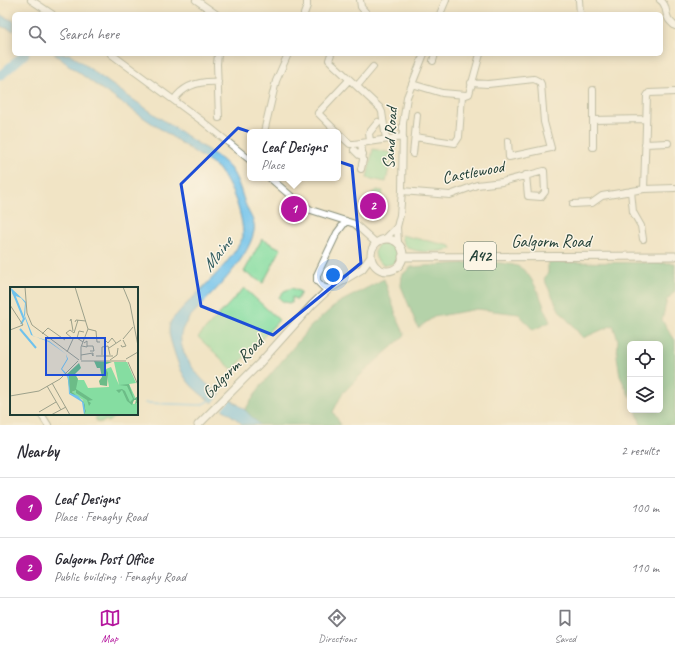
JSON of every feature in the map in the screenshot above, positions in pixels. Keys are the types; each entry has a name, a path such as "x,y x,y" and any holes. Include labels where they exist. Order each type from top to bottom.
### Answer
{"main road":[{"path":"362,268 389,270 394,269 401,262 402,252 394,240 385,239 376,243 371,250 371,258 373,263 380,269"},
{"name":"Galgorm Road","path":"402,257 675,256"},
{"name":"Galgorm Road","path":"198,425 260,363 299,318 329,289 362,268 371,258"}],"street":[{"path":"31,0 49,12"},
{"path":"196,0 213,12"},
{"path":"305,12 308,0"},
{"path":"360,0 361,7 365,12"},
{"path":"441,12 446,0"},
{"path":"579,0 580,12"},
{"path":"660,0 663,2 668,20 674,24"},
{"path":"114,56 247,156"},
{"path":"218,56 219,118"},
{"path":"265,129 276,81 287,56"},
{"path":"330,56 329,60 380,108 382,112 386,139"},
{"name":"Sand Road","path":"398,244 397,226 400,215 402,191 403,123 407,97 423,56"},
{"path":"433,61 434,56"},
{"path":"412,84 442,93 462,96 469,94 479,56"},
{"path":"357,86 373,68"},
{"path":"472,83 488,84 534,79 540,82 544,122 551,148 509,157 508,141"},
{"path":"333,129 318,113 349,80"},
{"path":"174,100 191,85 206,81 218,82"},
{"path":"593,90 593,147"},
{"path":"644,189 647,96 649,93 675,92"},
{"path":"415,137 455,143 459,138 462,96"},
{"path":"413,154 418,115"},
{"path":"593,120 646,119"},
{"path":"370,141 369,133 378,122"},
{"path":"341,136 350,144 403,137"},
{"path":"361,143 363,154 361,169"},
{"path":"645,144 668,143"},
{"path":"354,150 359,155 363,154"},
{"name":"Castlewood","path":"402,191 450,195 477,186 502,182 526,175 544,171 545,192 541,197 528,196 526,175"},
{"path":"273,181 292,197 311,210 355,224 376,243"},
{"path":"573,204 592,203 602,196 631,191 675,188"},
{"path":"631,191 633,212 641,226 643,239"},
{"path":"329,289 320,284 317,280 317,276 337,233 346,221"},
{"path":"385,239 397,226"},
{"path":"42,415 48,425"}],"highlighted area":[{"path":"238,128 352,166 361,263 273,335 201,306 181,184"}],"green space":[{"path":"373,149 392,153 386,182 367,178"},
{"path":"377,190 383,191 381,201 371,198 372,193"},
{"path":"401,235 451,246 452,249 434,252 414,250 404,244"},
{"path":"262,239 281,249 263,283 244,272"},
{"path":"387,241 396,244 399,253 396,262 387,265 378,262 375,253 378,244"},
{"path":"548,262 675,263 675,291 667,300 662,320 675,340 675,425 641,425 637,413 663,413 663,341 627,341 627,391 620,376 617,356 618,340 613,325 583,338 559,310 544,279 548,273"},
{"path":"465,263 505,263 512,264 523,269 533,282 550,322 533,330 519,314 477,309 434,317 418,328 401,286 402,275 411,267"},
{"path":"384,279 398,320 405,335 342,394 333,412 341,425 260,425 245,410 260,387 311,326 338,303"},
{"path":"244,288 279,320 233,370 198,337"},
{"path":"292,288 301,292 297,300 292,297 292,303 281,300 279,297 284,291"},
{"path":"100,415 117,416 107,422 106,420 101,423 100,421 98,423 95,418"}],"water":[{"path":"0,15 12,20 12,30 0,26"},
{"path":"57,56 73,56 224,162 235,176 252,219 254,231 244,254 236,266 189,318 182,330 181,341 190,364 201,378 212,388 245,410 260,425 243,425 192,386 180,368 169,334 171,321 219,271 236,249 243,237 239,210 228,183 218,168 97,86"}],"pier":[{"path":"222,392 232,398 221,410 212,404"}],"waterway":[{"path":"0,76 23,56"},
{"path":"145,403 201,405 210,400"}],"place":[{"name":"Galgorm Post Office","path":"373,206"},
{"name":"Leaf Designs","path":"294,209"}],"water label":[{"name":"Maine","path":"217,254"}]}
